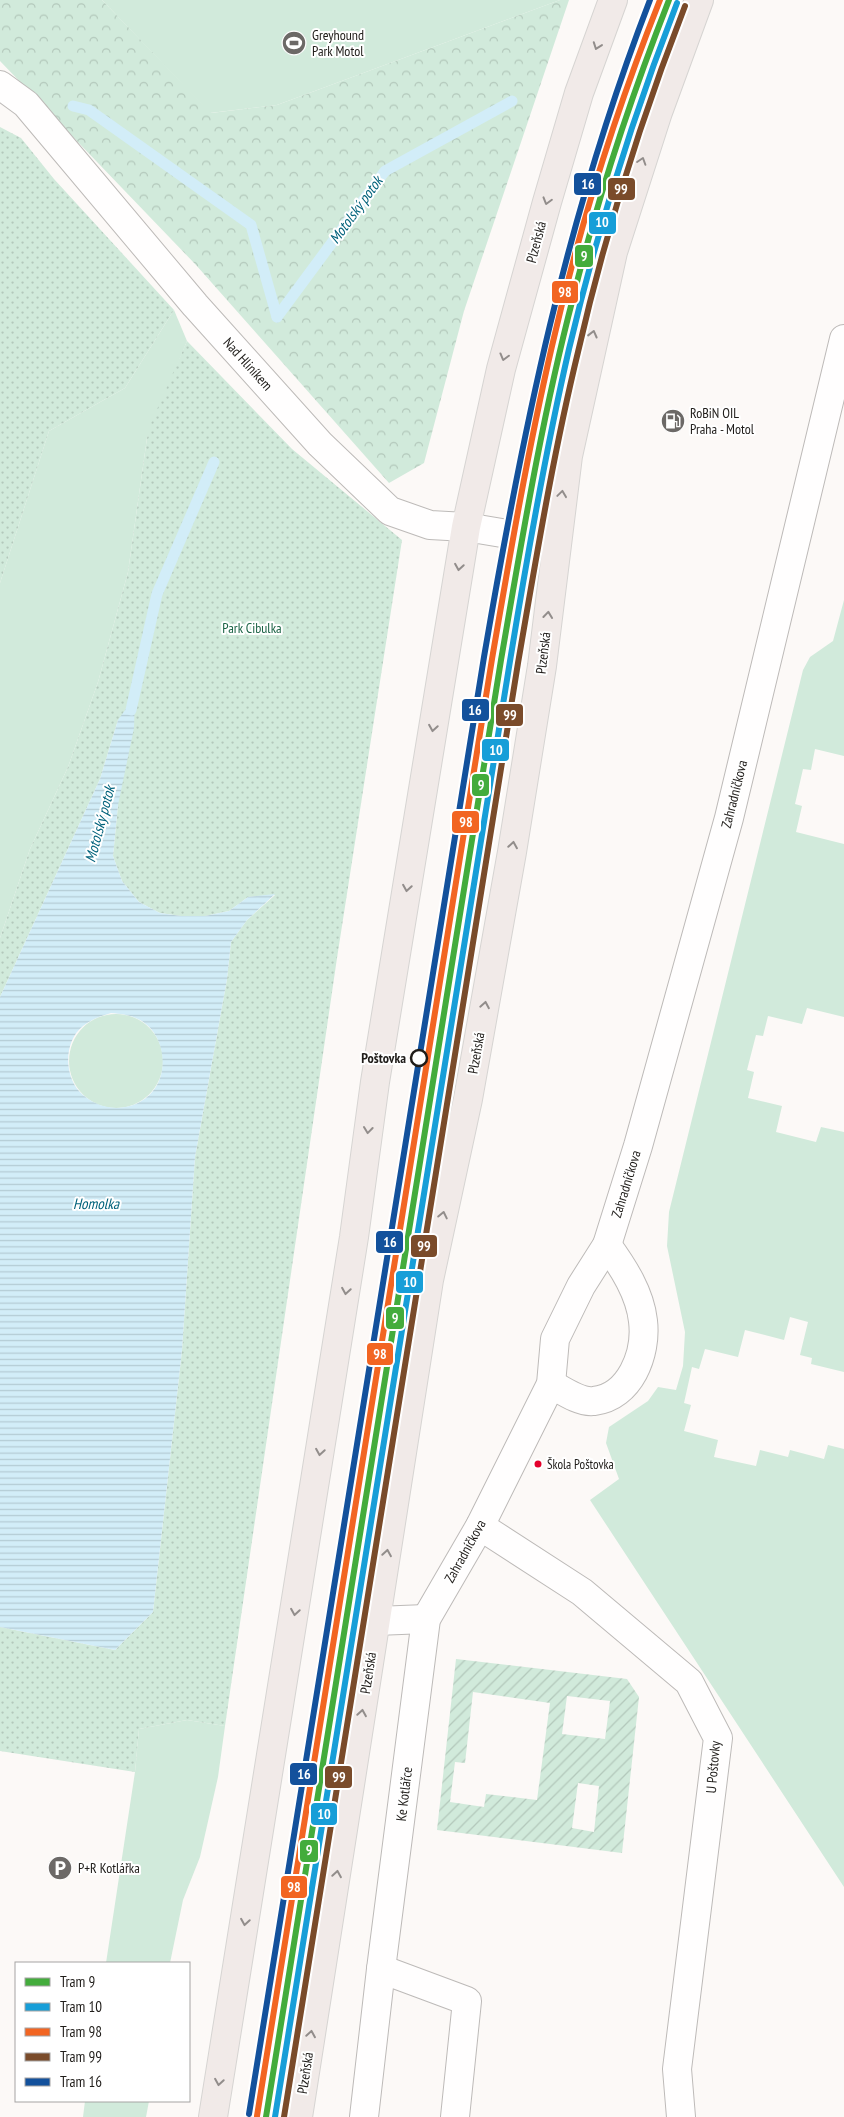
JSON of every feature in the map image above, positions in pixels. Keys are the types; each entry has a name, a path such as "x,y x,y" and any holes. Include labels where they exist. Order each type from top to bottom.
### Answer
{"main road":[{"name":"Plzeňská","path":"213,2117 354,1237 374,1082 466,527 501,369 547,202 579,93 614,0"},
{"name":"Plzeňská","path":"298,2117 429,1280 468,1099 512,852 542,666 568,456 590,348 613,252 658,112 698,0"}],"street":[{"name":"Nad Hliníkem","path":"0,85 26,104 195,305 320,444 390,510 430,525 466,527 556,542"},
{"name":"Zahradníčkova","path":"426,1619 480,1526 551,1384 555,1339 581,1286 607,1245 638,1146 729,818 844,339"},
{"path":"551,1384 592,1402 612,1396 625,1386 637,1365 643,1342 643,1321 638,1300 625,1270 607,1245"},
{"name":"U Poštovky","path":"480,1526 582,1592 689,1682 718,1738 677,2069 682,2117"},
{"path":"376,1621 426,1619"},
{"name":"Ke Kotlářce","path":"364,2117 426,1619"},
{"path":"381,1969 468,2001 454,2117"}],"green space":[{"path":"0,0 102,0 211,113 277,105 560,0 569,0 464,311 424,463 389,483 196,265 0,61"},
{"name":"Greyhound Park Motol","path":"102,0 560,0 277,105 210,113"},
{"path":"0,127 21,138 54,179 174,310 125,388 49,431 0,583"},
{"path":"174,310 187,341 147,438 128,572 98,682 68,767 30,849 0,938 0,583 49,431 125,388"},
{"name":"Park Cibulka","path":"187,341 292,449 402,540 337,958 225,1726 187,1720 139,1729 135,1772 0,1751 0,1627 115,1650 153,1612 182,1350 195,1157 227,979 231,942 247,920 275,895 248,897 229,911 205,916 181,916 160,913 139,902 122,881 113,856 118,805 118,720 100,779 0,997 0,938 30,849 68,767 98,682 128,572 147,438 151,423"},
{"path":"844,600 844,756 815,749 811,770 803,769 795,804 802,806 796,832 844,844 844,1017 807,1008 802,1024 768,1016 763,1036 756,1035 747,1070 754,1072 748,1098 782,1106 776,1132 816,1142 821,1127 844,1132 844,1372 811,1364 812,1358 800,1355 808,1322 790,1317 784,1340 745,1330 738,1357 705,1349 699,1369 692,1367 684,1403 691,1405 684,1431 718,1440 714,1457 756,1466 760,1450 788,1457 790,1450 824,1459 828,1445 844,1449 844,1887 590,1500 619,1479 606,1443 609,1427 648,1401 658,1387 676,1390 683,1366 685,1332 667,1246 669,1212 803,670 810,657 833,641"},
{"path":"107,1014 125,1014 150,1027 160,1043 163,1061 160,1079 150,1095 125,1108 107,1108 82,1095 69,1070 69,1052 82,1027"},
{"path":"456,1659 627,1679 639,1697 622,1853 437,1830","holes":["473,1692 550,1703 537,1800 486,1794 484,1807 450,1802 455,1762 465,1763","567,1696 610,1701 605,1739 562,1734","578,1783 599,1786 594,1832 572,1828"]},
{"path":"187,1720 225,1726 218,1777 200,1857 183,1900 170,1962 106,1962 135,1772 139,1729"},
{"path":"85,2102 149,2102 146,2117 83,2117"}],"water":[{"name":"Homolka","path":"135,696 134,728 118,805 113,856 122,881 139,902 160,913 181,916 205,916 229,911 248,897 275,894 247,920 231,942 227,979 195,1157 182,1350 153,1612 115,1650 0,1627 0,997 100,779 118,720","holes":["111,1013 133,1017 148,1026 155,1034 162,1052 162,1073 153,1091 145,1099 127,1107 106,1107 96,1104 87,1098 74,1084 69,1067 69,1049 77,1032 90,1021"]}],"waterway":[{"name":"Motolský potok","path":"277,317 385,171 512,101"},
{"path":"73,106 89,110 251,225 277,317"},
{"name":"Motolský potok","path":"131,710 157,594 214,462"}],"tram line":[{"name":"16","path":"249,2114 499,572 532,406 550,324 571,243 620,81 650,0"},
{"name":"98","path":"257,2116 492,659 520,502 543,385 586,214 613,128 660,0"},
{"name":"9","path":"266,2117 501,660 533,478 562,343 593,222 641,73 669,0"},
{"name":"10","path":"275,2117 510,661 544,466 560,388 591,261 631,131 677,3"},
{"name":"99","path":"284,2117 518,663 545,507 569,391 612,220 639,134 685,6"}],"place":[{"name":"Greyhound Park Motol","path":"294,43"},
{"name":"RoBiN OIL Praha - Motol","path":"673,421"},
{"name":"Poštovka","path":"419,1058"},
{"name":"Škola Poštovka","path":"538,1464"},
{"name":"P+R Kotlářka","path":"60,1868"}]}
